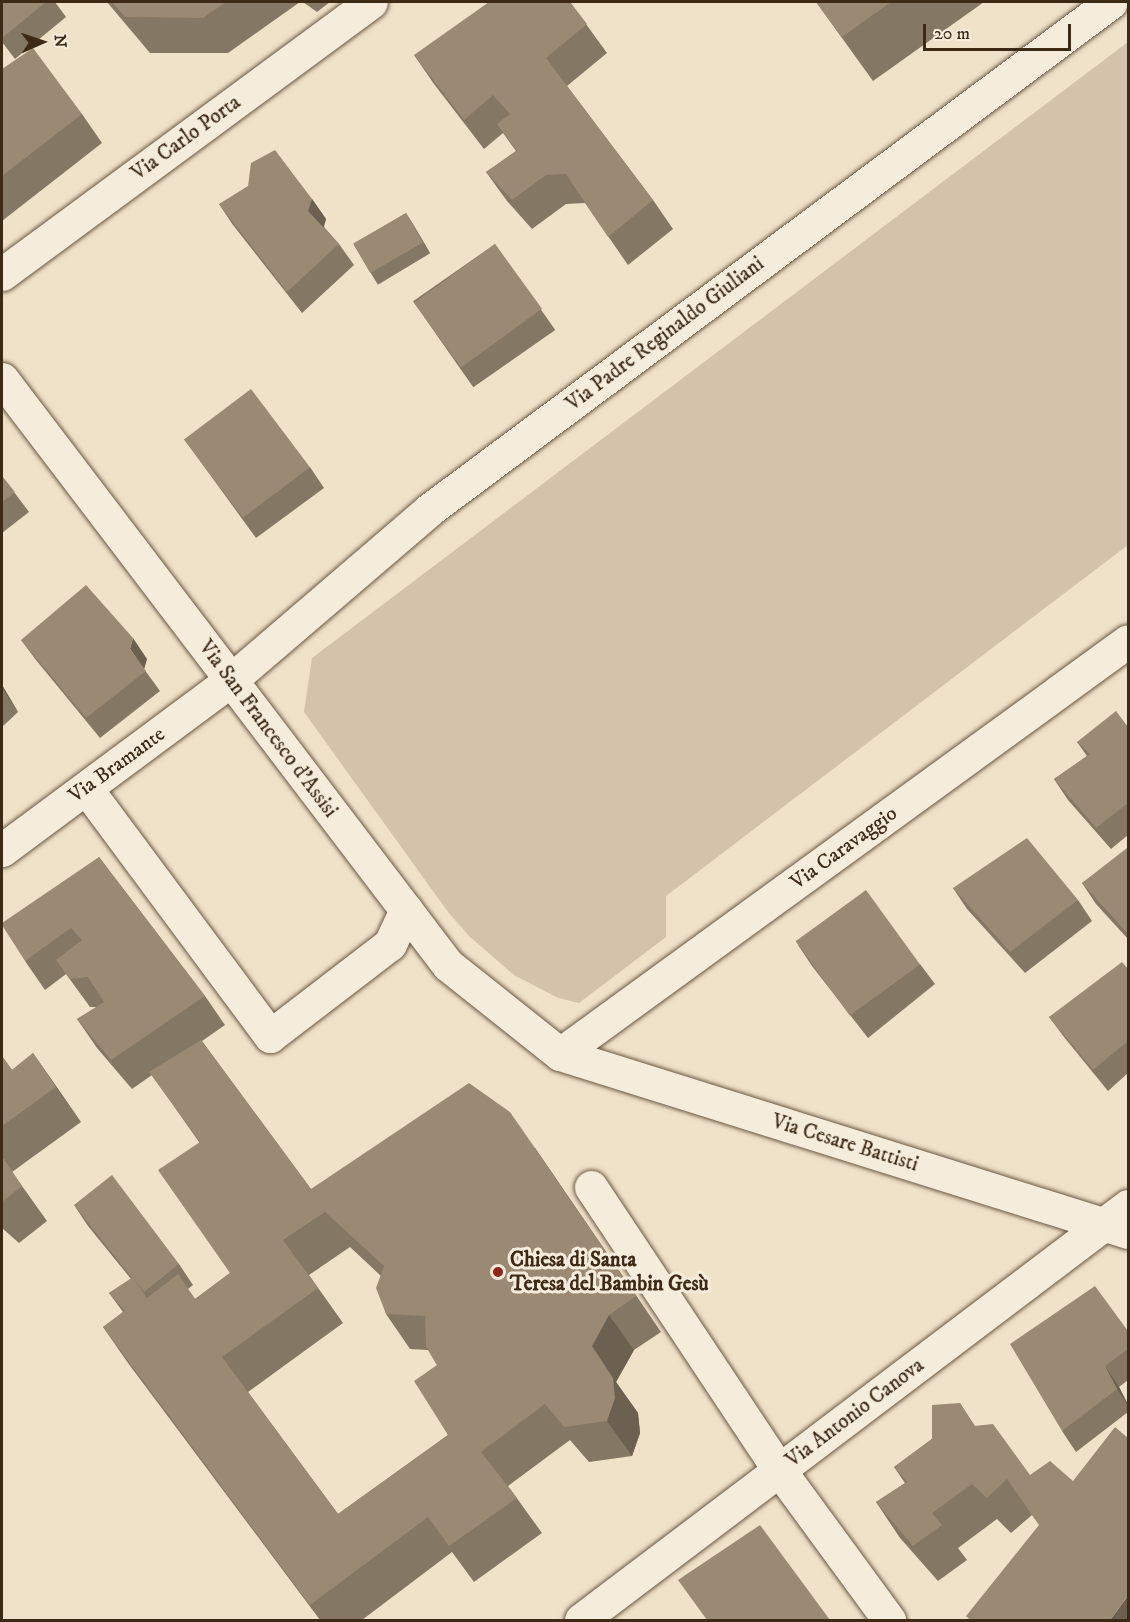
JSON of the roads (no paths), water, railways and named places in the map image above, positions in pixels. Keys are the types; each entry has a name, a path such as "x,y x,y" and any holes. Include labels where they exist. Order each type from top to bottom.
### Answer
{"street":[{"name":"Via Carlo Porta","path":"2,274 371,2"},
{"name":"Via Padre Reginaldo Giuliani","path":"231,680 429,510 1111,2"},
{"name":"Via San Francesco d'Assisi","path":"2,379 448,965 560,1054"},
{"name":"Via Caravaggio","path":"560,1054 1128,641"},
{"name":"Via Bramante","path":"2,850 231,680"},
{"path":"86,788 270,1036 390,944 405,910"},
{"name":"Via Cesare Battisti","path":"560,1054 1120,1220"},
{"path":"591,1187 780,1471 889,1620"},
{"name":"Via Antonio Canova","path":"581,1620 1120,1220"}],"place":[{"name":"Chiesa di Santa Teresa del Bambin Gesù","path":"498,1272"}]}
